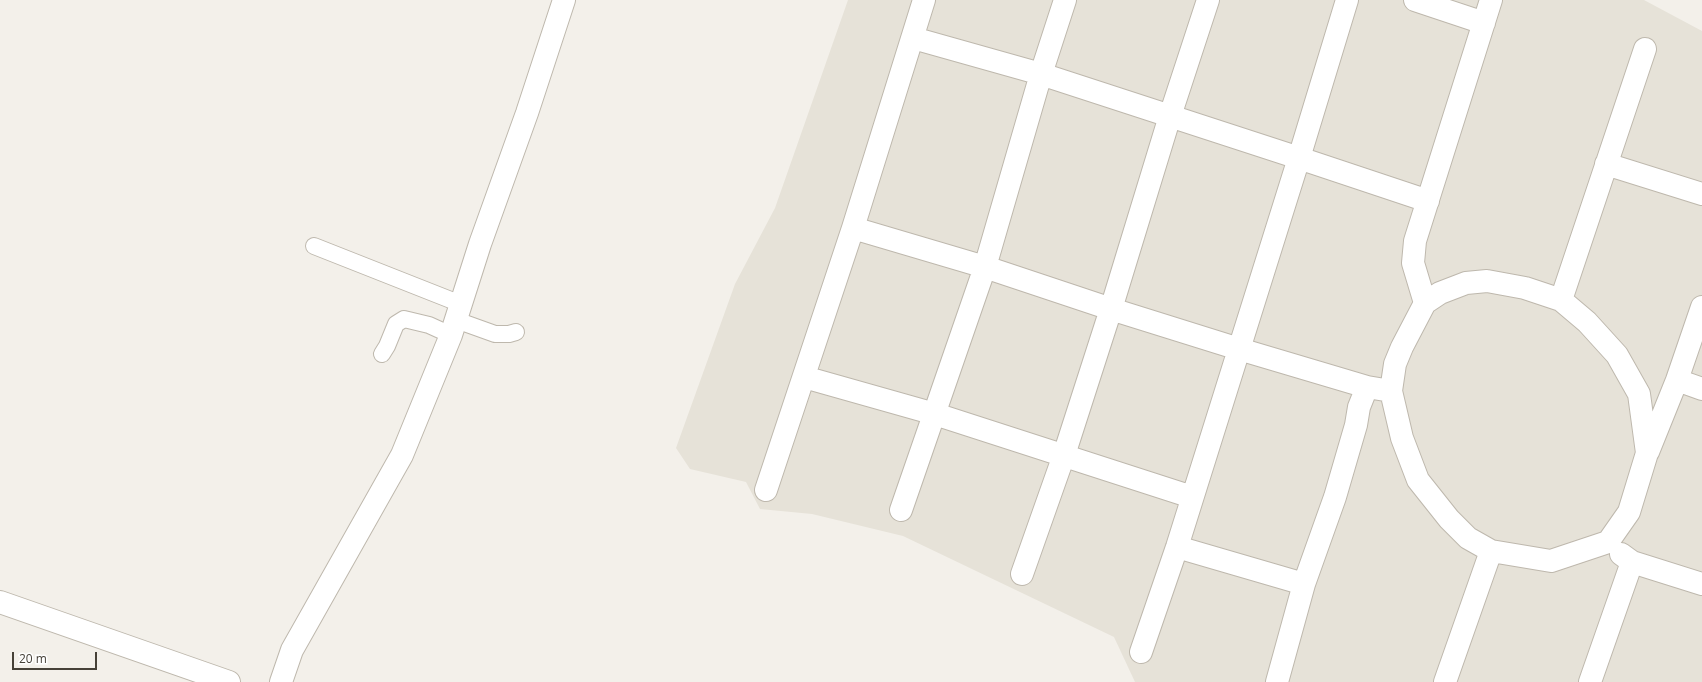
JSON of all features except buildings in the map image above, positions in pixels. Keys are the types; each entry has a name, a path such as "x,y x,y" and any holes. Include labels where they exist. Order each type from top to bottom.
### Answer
{"street":[{"path":"281,682 292,650 402,455 456,319 480,244 528,113 564,0"},
{"path":"766,490 853,228 924,0"},
{"path":"901,510 985,267 1041,74 1065,0"},
{"path":"1022,574 1064,455 1111,309 1170,116 1208,0"},
{"path":"1140,652 1176,547 1239,349 1347,0"},
{"path":"1415,0 1484,23"},
{"path":"1425,303 1413,263 1415,241 1491,0"},
{"path":"913,38 1041,74 1428,201"},
{"path":"1562,300 1645,49"},
{"path":"1606,164 1702,194"},
{"path":"853,228 985,267 1111,309 1239,349 1367,387 1391,391"},
{"path":"1647,453 1639,394 1617,356 1587,322 1562,300 1525,288 1487,281 1466,283 1440,293 1425,303 1402,347 1395,364 1391,391 1402,438 1418,480 1449,519 1468,538 1491,551 1551,561 1608,542 1629,512 1647,453 1677,380 1702,307"},
{"path":"804,376 935,414 1192,497"},
{"path":"1677,380 1702,389"},
{"path":"1277,682 1304,584 1335,497 1356,425 1359,407 1367,387"},
{"path":"1608,542 1632,562 1702,584"},
{"path":"1176,547 1304,584"},
{"path":"1445,682 1491,551"},
{"path":"1590,682 1632,562"},
{"path":"0,602 229,682"}],"lane":[{"path":"314,246 456,319 495,334 509,334 516,332"},
{"path":"382,354 396,324 404,320 428,325 456,319"}],"shaded area":[{"path":"848,0 1644,0 1702,31 1702,682 1135,682 1114,637 903,536 812,514 760,509 746,482 690,469 676,448 735,284 775,208"}]}
